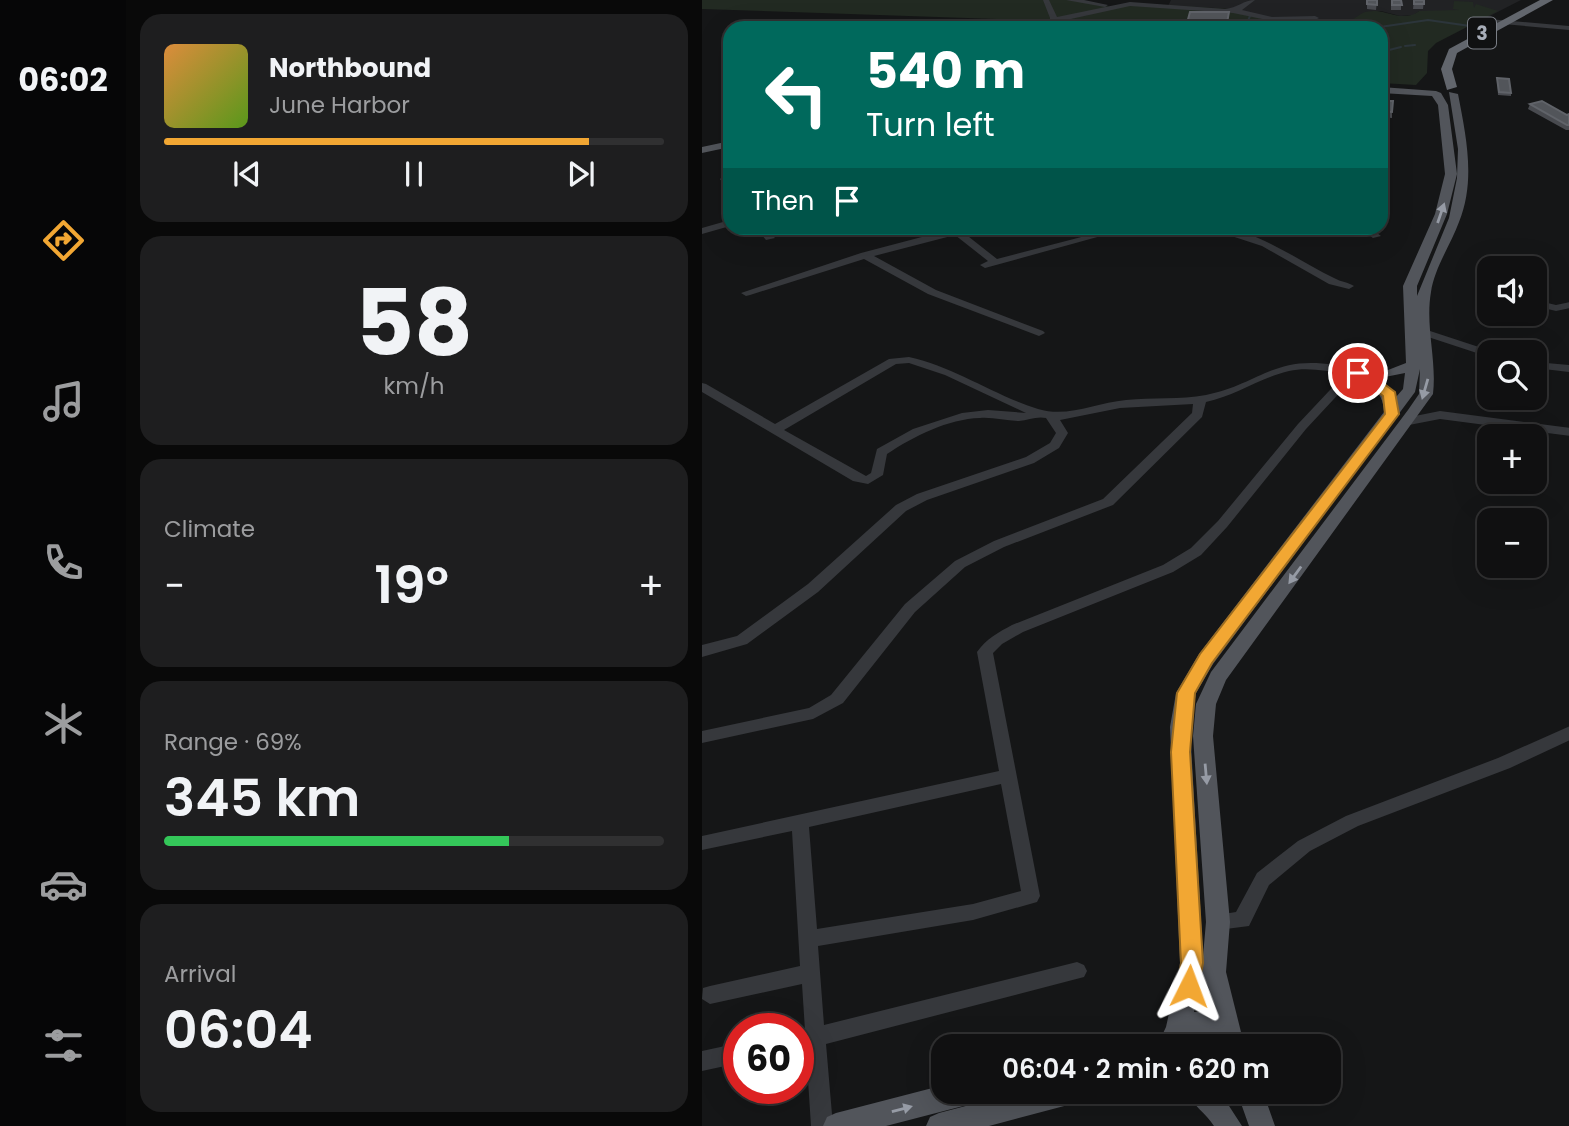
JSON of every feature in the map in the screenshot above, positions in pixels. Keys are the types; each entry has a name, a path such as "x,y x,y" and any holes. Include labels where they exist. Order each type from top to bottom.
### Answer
{"highway":[{"name":"3","path":"1438,87 1436,55 1442,46 1532,0"},
{"name":"3","path":"1438,87 1447,81 1450,53 1461,44 1548,0"}],"main road":[{"path":"1388,88 1438,87"},
{"path":"1171,1034 1192,963 1180,752 1186,693 1206,659 1428,384 1422,332 1426,285 1455,218 1463,178 1463,149 1438,87"},
{"path":"1229,1034 1214,972 1218,922 1203,736 1206,704 1218,677 1400,417 1410,388 1414,365 1410,286 1441,214 1451,174 1443,105 1438,87"},
{"path":"702,150 723,146"},
{"path":"702,156 723,152"},
{"path":"1352,372 1390,374 1414,365"},
{"path":"1352,372 1361,374 1387,391 1400,417"},
{"path":"1178,1034 1190,1024 1206,1023 1221,1034"},
{"path":"836,1126 931,1101"},
{"path":"939,1126 1022,1104"},
{"path":"1215,1104 1229,1126"},
{"path":"1254,1104 1262,1126"}],"street":[{"path":"1046,0 1052,21"},
{"path":"1069,0 1234,10 1272,19 1315,18"},
{"path":"1234,10 1250,4 1252,0"},
{"path":"1063,21 1117,5"},
{"path":"1491,21 1569,28"},
{"path":"702,231 723,225"},
{"path":"767,235 770,238"},
{"path":"746,293 933,235"},
{"path":"952,235 990,263 1098,235"},
{"path":"1236,235 1266,244 1333,282 1349,286"},
{"path":"865,255 932,292 1039,333"},
{"path":"1547,306 1556,308 1569,305"},
{"path":"1422,332 1477,350"},
{"path":"702,651 742,640 813,588 901,508 922,497 1030,460 1055,445 1062,433 1046,415 924,364 902,359 893,361 776,429"},
{"path":"1547,366 1569,369"},
{"path":"702,387 858,478 868,480 877,475 881,452 895,442 970,415 987,414 1019,420 1046,415 1075,415 1121,404 1200,400 1231,393 1286,368 1322,367 1352,372"},
{"path":"808,939 973,912 1030,896 985,652 988,645 1017,629 1186,559 1221,524 1275,457 1352,372"},
{"path":"702,737 813,713 837,699 910,608 960,565 999,544 1108,502 1198,414 1200,400"},
{"path":"1400,417 1440,415 1569,432"},
{"path":"1218,922 1242,920 1263,879 1304,846 1352,821 1504,763 1569,732"},
{"path":"702,843 1007,776"},
{"path":"801,822 810,973 808,1013"},
{"path":"814,1037 1078,971"},
{"path":"710,995 810,973"},
{"path":"702,1061 723,1056"},
{"path":"814,1080 822,1126"}],"shaded area":[{"path":"702,0 1072,0 1111,7 1130,3 1231,9 1260,15 1261,20 1308,21 1054,21 702,9"},
{"path":"1171,0 1521,0 1476,23 1445,14 1419,11 1414,15 1400,16 1381,11 1351,20 1261,19 1238,9 1168,6"},
{"path":"1454,1 1473,2 1474,8 1476,4 1498,11 1436,43 1428,51 1427,73 1416,85 1388,83 1388,21 1346,21 1371,11 1408,16 1419,11 1459,10 1453,9"}],"building":[{"path":"1367,0 1377,0 1377,5 1367,4"},
{"path":"1392,0 1401,0 1402,5 1392,5"},
{"path":"1414,0 1424,0 1424,4 1414,4"},
{"path":"1190,12 1229,12 1227,21 1188,21"},
{"path":"1497,78 1509,79 1511,93 1499,92"},
{"path":"1388,101 1393,101 1392,112 1388,112"},
{"path":"1542,101 1569,114 1569,125 1530,104"}],"waterway":[{"path":"1248,21 1250,16"},
{"path":"1388,26 1428,20 1470,26"},
{"path":"1405,46 1415,45"},
{"path":"1388,50 1401,47"}],"route":[{"path":"1189,986 1192,963 1180,752 1180,727 1186,693 1206,659 1392,414 1392,404 1387,391 1361,374 1352,372 1358,373"}]}
